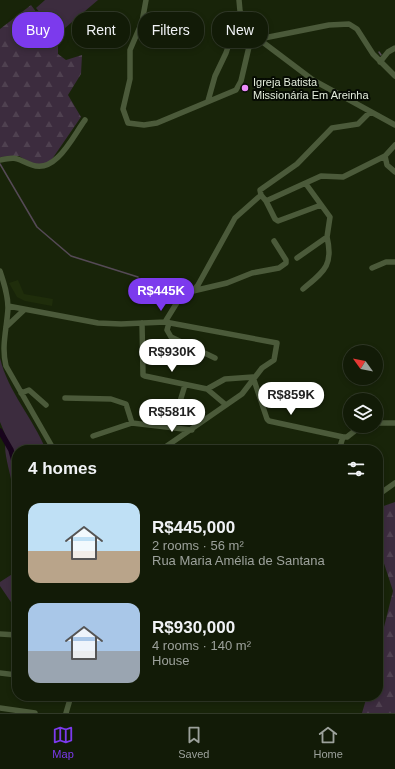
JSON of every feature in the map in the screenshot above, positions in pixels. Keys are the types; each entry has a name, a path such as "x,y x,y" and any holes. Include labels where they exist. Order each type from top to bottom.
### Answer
{"street":[{"path":"146,0 142,22 130,50 130,79 124,103 126,120 128,123 139,125 157,123 206,101 232,92 239,85 248,48"},
{"path":"206,101 214,76 226,53 240,11 239,0"},
{"path":"268,37 346,23 357,29 380,62 395,76"},
{"path":"268,46 313,80 395,125"},
{"path":"380,62 388,52 395,48"},
{"path":"193,291 235,218 261,192 297,164 328,131 338,126 358,124 373,114"},
{"path":"0,160 14,156 35,166 50,166 58,158 85,120"},
{"path":"266,201 321,176 343,177 385,156 395,145"},
{"path":"385,156 387,165 395,172"},
{"path":"302,288 326,268 330,252 327,237 330,217 306,184"},
{"path":"261,192 275,219 278,221 321,205"},
{"path":"297,258 327,237"},
{"path":"215,358 170,336 167,330 167,322 181,296 193,291 227,283 252,273 279,268 286,263 286,260 274,241"},
{"path":"372,268 386,262 395,262"},
{"path":"0,271 5,285 8,306 2,347 6,366 51,445"},
{"path":"8,306 91,322 122,324 167,322 277,344 274,360 262,368 253,377 242,394 169,445"},
{"path":"6,327 24,310"},
{"path":"142,323 143,375 207,389 226,405"},
{"path":"207,389 225,379 253,377"},
{"path":"253,377 267,419 343,437 347,437 352,433"},
{"path":"172,428 185,385"},
{"path":"21,393 29,390 46,405"},
{"path":"65,398 111,399 126,404 132,423"},
{"path":"93,436 132,423 192,430"},
{"path":"383,423 395,423"},
{"path":"341,445 343,437"},
{"path":"383,491 395,483"},
{"path":"0,634 12,635"},
{"path":"0,673 12,674"},
{"path":"66,713 70,701"},
{"path":"0,708 35,713"}],"shaded area":[{"path":"18,280 24,294 53,299 52,306 25,301 17,297 9,283"}],"green space":[{"path":"45,0 98,0 84,12 72,12 72,22 64,29 64,12 39,12 36,8"},
{"path":"31,5 36,12 22,12"},
{"path":"12,20 12,48 58,48 58,54 66,60 82,55 81,74 68,95 81,117 50,162 37,167 19,156 0,157 0,29"},
{"path":"0,358 15,394 44,445 12,445 12,485 5,448 7,439 0,422"},
{"path":"395,502 395,713 362,713 366,701 383,701 383,631 393,591 383,560 383,506"},
{"path":"12,574 12,604 0,586 0,582"}],"waterway":[{"path":"0,164 37,227 71,256 138,277"},
{"path":"0,431 12,454"}],"place":[{"name":"Igreja Batista Missionária Em Areinha","path":"245,88"}]}
